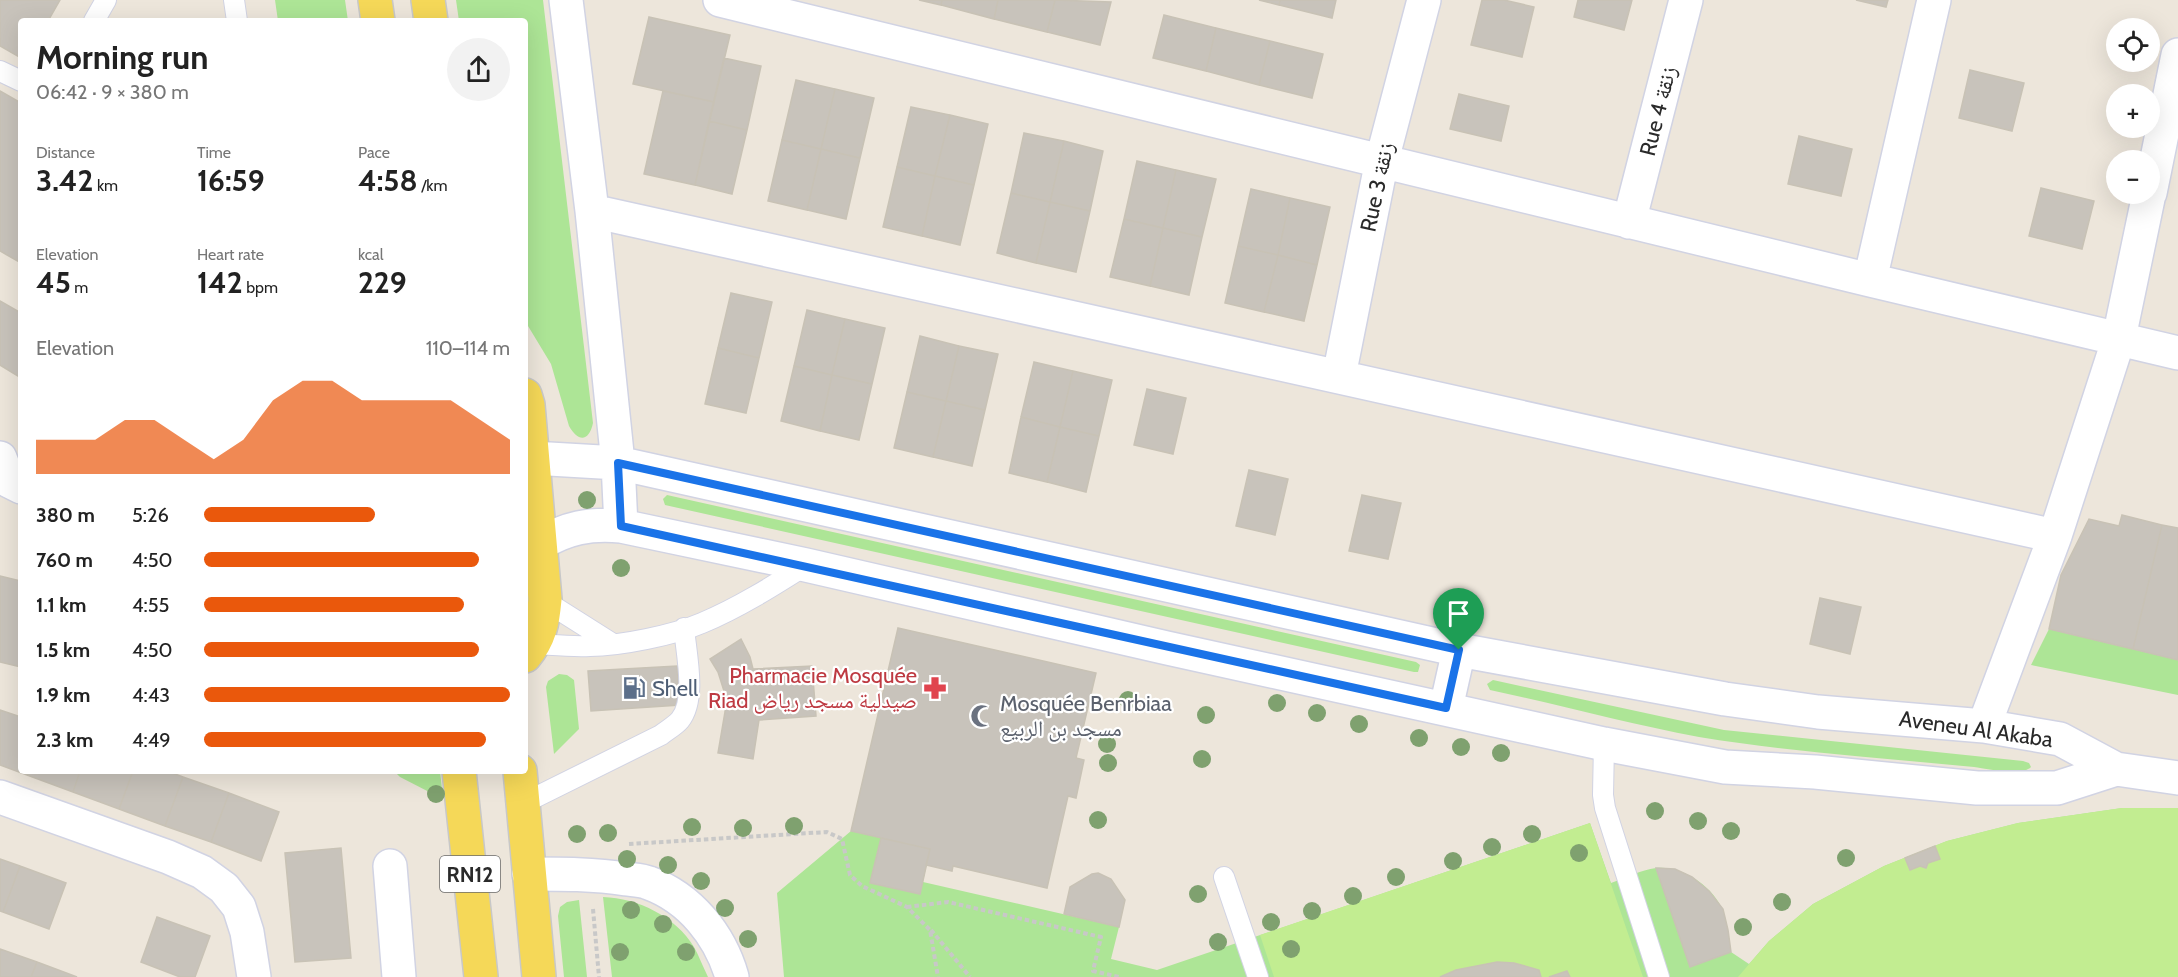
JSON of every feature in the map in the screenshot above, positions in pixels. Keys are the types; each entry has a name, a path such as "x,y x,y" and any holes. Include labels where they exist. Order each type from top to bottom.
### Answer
{"main road":[{"path":"375,0 378,18"},
{"path":"428,0 431,18"},
{"path":"528,405 545,601 544,621 530,650"},
{"name":"RN12","path":"459,774 481,977"},
{"name":"RN12","path":"520,774 539,977"}],"street":[{"path":"566,0 592,211 618,463 621,526"},
{"path":"720,0 1629,222 2178,353"},
{"name":"Rue 3 زنقة","path":"1339,376 1382,160 1424,0"},
{"name":"Rue 4 زنقة","path":"1629,222 1686,0"},
{"path":"1870,280 1934,0"},
{"path":"2158,150 2178,55"},
{"path":"1984,726 2055,536 2119,338 2147,204"},
{"path":"592,211 2055,536"},
{"name":"Aveneu Al Akaba","path":"532,458 618,463 1459,650 1725,699 1818,712 1984,726 2060,739 2116,769"},
{"path":"540,544 569,529 586,525 621,526 1604,744 1725,767 1815,772 1977,788 2057,788 2116,769 2178,778"},
{"path":"1446,708 1459,650"},
{"path":"0,797 168,857 202,872 224,888 239,908 247,932 255,977"},
{"path":"390,866 399,977"},
{"path":"529,874 589,875 648,882 680,899 706,924 729,964 732,977"}],"lane":[{"path":"96,18 106,0"},
{"path":"234,0 237,18"},
{"path":"1,71 18,80"},
{"path":"530,650 637,641 701,624 767,590 806,566"},
{"path":"545,601 613,644"},
{"path":"522,804 661,735 680,720 686,707 690,684 684,628"},
{"path":"1604,744 1605,808 1659,977"},
{"path":"1224,877 1258,977"}],"path":[{"path":"627,844 827,832 842,839 850,875 862,886 907,907 970,977"},
{"path":"589,875 599,977"},
{"path":"907,907 948,902 1101,938 1094,971 1119,977"},
{"path":"930,930 938,977"}],"green space":[{"path":"275,0 345,0 348,18 278,18"},
{"path":"456,0 543,0 593,423 589,434 583,438 576,435 569,426 551,364 528,326 528,18 459,18"},
{"path":"667,495 1416,662 1420,665 1418,672 1414,672 665,505 663,499"},
{"path":"2049,629 2178,660 2178,695 2031,665"},
{"path":"559,674 567,675 574,680 579,729 554,754 546,687 548,681"},
{"path":"1493,680 1724,730 2023,761 2029,763 2031,767 2021,771 2004,771 1802,751 1699,737 1490,690 1487,684"},
{"path":"397,774 440,774 442,789 440,794 435,795"},
{"path":"2122,808 2178,808 2178,977 784,977 777,893 851,831 930,849 923,882 1119,927 1111,959 1157,970 1590,823 1611,883 1656,868 1676,870 1696,879 1719,902 1727,926 1731,952 1749,964 1769,941 1813,904 1884,866 1947,841 2018,823"},
{"path":"2122,808 2178,808 2178,977 1738,977 1769,941 1813,904 1884,866 1947,841 2018,823"},
{"path":"1590,823 1643,977 1274,977 1260,935"},
{"path":"603,897 642,905 667,918 694,947 708,977 612,977"},
{"path":"579,900 587,977 564,977 558,916 560,907 567,902"}],"building":[{"path":"0,0 60,0 50,18 18,18 18,56 0,46"},
{"path":"919,0 942,0 941,5"},
{"path":"942,0 998,0 994,19 941,5"},
{"path":"998,0 1055,0 1047,32 994,19"},
{"path":"1055,0 1111,2 1100,45 1047,32"},
{"path":"1259,0 1280,0 1279,5"},
{"path":"1280,0 1336,0 1332,18 1279,5"},
{"path":"1482,0 1504,0 1534,7 1522,57 1471,45"},
{"path":"1578,0 1632,0 1624,30 1574,17"},
{"path":"1856,0 1888,0 1886,7"},
{"path":"1164,15 1216,28 1206,71 1153,58"},
{"path":"649,17 730,35 714,102 633,84"},
{"path":"1216,28 1270,41 1259,85 1206,71"},
{"path":"1270,41 1323,54 1312,98 1259,85"},
{"path":"724,58 761,66 747,130 709,121"},
{"path":"1970,70 2024,83 2012,131 1959,118"},
{"path":"796,80 835,89 821,149 782,140"},
{"path":"835,89 874,98 860,158 821,149"},
{"path":"0,91 18,101 18,261 0,251"},
{"path":"663,91 714,102 695,185 644,174"},
{"path":"1459,94 1509,106 1501,141 1450,129"},
{"path":"911,107 950,115 935,176 897,167"},
{"path":"950,115 988,124 974,185 935,176"},
{"path":"709,121 747,130 732,194 695,185"},
{"path":"1024,133 1064,141 1050,202 1011,193"},
{"path":"1799,136 1852,149 1841,196 1788,184"},
{"path":"782,140 821,149 807,210 768,201"},
{"path":"1064,141 1103,151 1090,211 1050,202"},
{"path":"821,149 860,158 846,219 807,210"},
{"path":"1137,161 1176,170 1163,228 1124,219"},
{"path":"897,167 935,176 922,236 883,227"},
{"path":"1176,170 1216,179 1202,237 1163,228"},
{"path":"935,176 974,185 960,245 922,236"},
{"path":"2041,188 2094,201 2082,249 2029,236"},
{"path":"1251,189 1290,198 1278,255 1238,246"},
{"path":"1011,193 1050,202 1036,263 997,253"},
{"path":"1290,198 1330,207 1317,265 1278,255"},
{"path":"1050,202 1090,211 1076,272 1036,263"},
{"path":"1124,219 1163,228 1150,286 1110,277"},
{"path":"1163,228 1202,237 1189,295 1150,286"},
{"path":"1238,246 1278,255 1264,312 1225,303"},
{"path":"1278,255 1317,265 1304,321 1264,312"},
{"path":"731,293 772,302 759,358 718,348"},
{"path":"0,301 18,311 18,376 0,365"},
{"path":"807,310 845,319 832,375 794,366"},
{"path":"845,319 885,328 872,384 832,375"},
{"path":"920,336 959,346 946,401 907,392"},
{"path":"959,346 998,354 985,410 946,401"},
{"path":"718,348 759,358 746,413 705,404"},
{"path":"1034,362 1073,371 1060,427 1021,417"},
{"path":"794,366 832,375 820,431 781,421"},
{"path":"1073,371 1112,380 1099,436 1060,427"},
{"path":"832,375 872,384 859,440 820,431"},
{"path":"1147,389 1186,398 1173,454 1134,445"},
{"path":"907,392 946,401 933,457 894,448"},
{"path":"946,401 985,410 972,466 933,457"},
{"path":"1021,417 1060,427 1047,482 1009,473"},
{"path":"1060,427 1099,436 1086,492 1047,482"},
{"path":"1249,470 1288,479 1275,535 1236,526"},
{"path":"1362,495 1401,503 1388,559 1349,551"},
{"path":"2122,515 2162,525 2133,649 2049,629 2061,575 2089,519 2119,526"},
{"path":"2162,525 2178,528 2178,660 2133,649"},
{"path":"0,576 18,580 18,666 0,662"},
{"path":"1820,598 1861,607 1850,654 1810,644"},
{"name":"Mosquée Benrbiaa مسجد بن الربيع","path":"898,628 1096,673 1076,758 1084,760 1076,798 1068,796 1047,888 953,866 952,871 926,865 930,849 851,831"},
{"path":"741,639 753,669 812,666 816,716 759,720 753,759 718,753 725,712 724,691 718,672 710,659"},
{"name":"Shell","path":"677,666 680,705 591,711 588,671"},
{"path":"0,710 18,716 18,772 0,765"},
{"path":"27,774 79,774 73,792"},
{"path":"79,774 132,774 119,809 73,792"},
{"path":"132,774 175,774 183,777 165,826 119,809"},
{"path":"183,777 229,793 211,842 165,826"},
{"path":"229,793 279,812 261,861 211,842"},
{"path":"881,838 930,849 920,894 870,883"},
{"path":"1935,846 1940,859 1928,863 1926,868 1920,866 1910,870 1905,858"},
{"path":"341,848 351,958 295,962 285,853"},
{"path":"0,859 20,866 3,912 0,911"},
{"path":"20,866 66,883 49,929 3,912"},
{"path":"1656,868 1675,869 1692,877 1709,891 1723,909 1731,952 1690,967"},
{"path":"1098,873 1111,879 1125,900 1119,927 1064,914 1070,887"},
{"path":"157,917 210,936 195,977 180,977 141,962"},
{"path":"0,949 37,962 31,977 0,977"},
{"path":"37,962 77,977 31,977"},
{"path":"1497,962 1514,963 1539,970 1541,977 1440,977 1456,970"},
{"path":"1567,971 1570,977 1549,977"}],"place":[{"name":"Shell","path":"634,688"},
{"name":"Pharmacie Mosquée Riad صيدلية مسجد رياض","path":"935,688"},
{"name":"Mosquée Benrbiaa مسجد بن الربيع","path":"982,716"}],"route":[{"path":"618,463 786,501 1459,650 1446,708 1167,648 621,526 618,463"}]}
